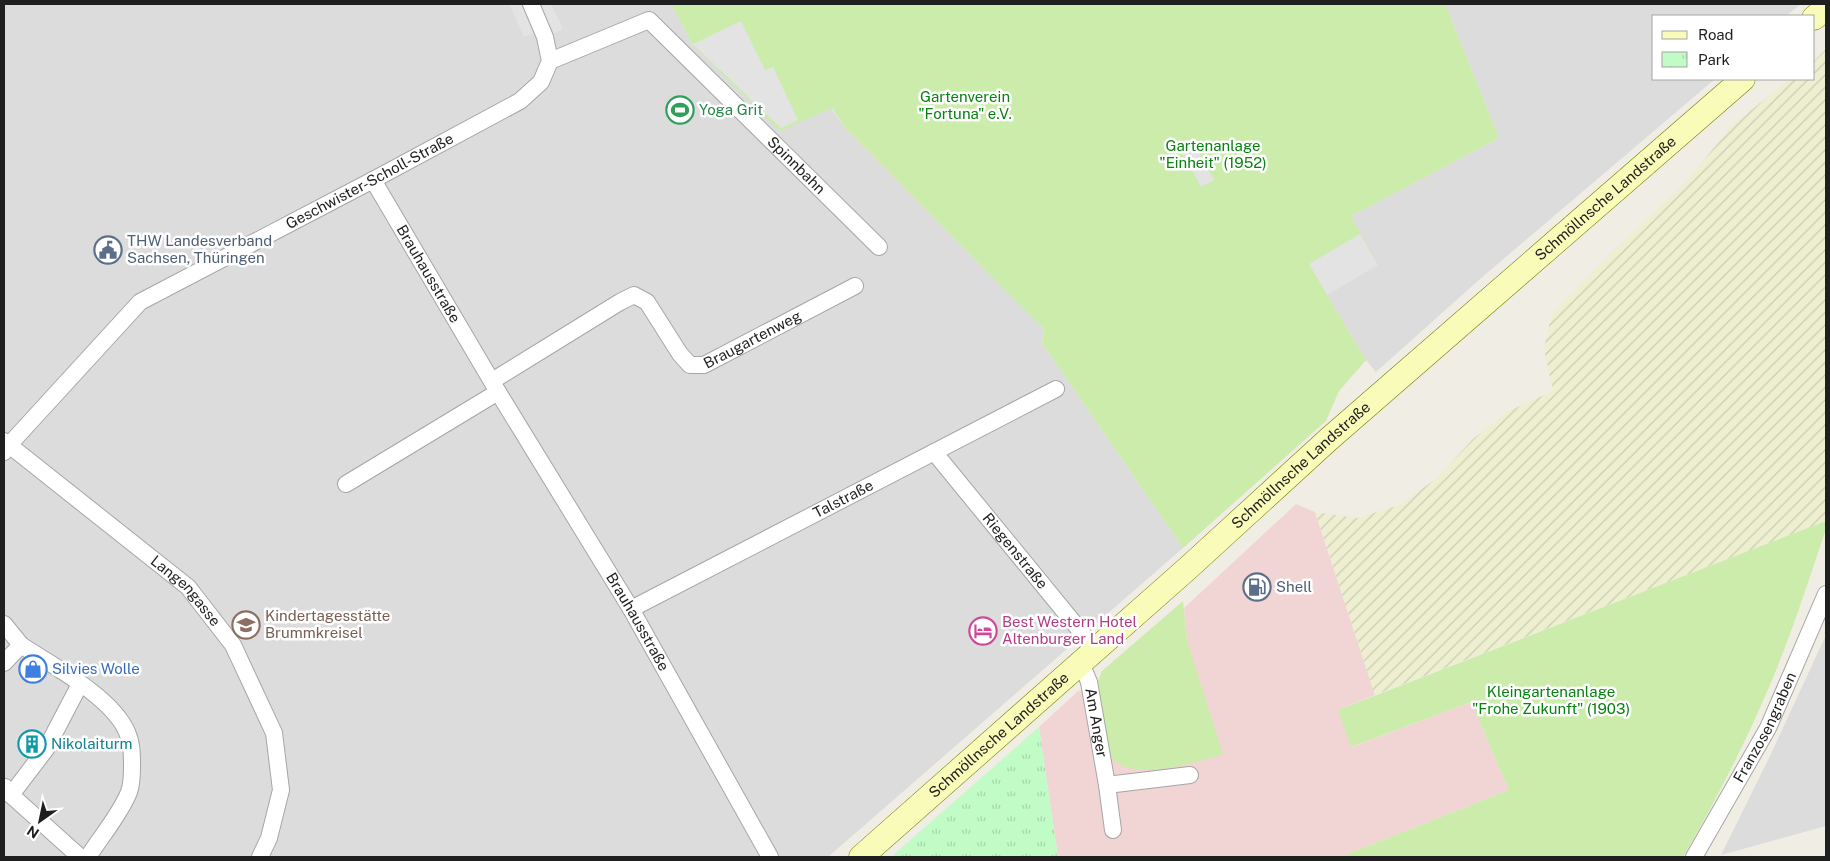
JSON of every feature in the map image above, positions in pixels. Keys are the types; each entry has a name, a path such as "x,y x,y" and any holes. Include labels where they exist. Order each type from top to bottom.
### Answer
{"main road":[{"path":"1815,17 1826,8"},
{"name":"Schmöllnsche Landstraße","path":"862,857 1188,568 1337,432 1742,80"}],"street":[{"path":"530,4 545,37 550,61"},
{"name":"Spinnbahn","path":"550,61 649,20 879,247"},
{"name":"Geschwister-Scholl-Straße","path":"5,446 140,302 520,101 542,82 550,61"},
{"name":"Brauhausstraße","path":"373,180 495,386 631,609 770,857"},
{"name":"Braugartenweg","path":"495,386 620,302 634,296 647,302 680,354 690,365 704,365 855,286"},
{"path":"346,484 495,386"},
{"name":"Talstraße","path":"631,609 1056,389"},
{"name":"Langengasse","path":"5,446 188,587 234,645 274,733 276,743 281,790 269,838 260,857"},
{"name":"Riegenstraße","path":"934,452 1088,657"},
{"name":"Franzosengraben","path":"1694,857 1768,728 1826,594"},
{"path":"4,624 21,645 80,684 113,711 127,731 133,749 132,778 129,792 88,857"},
{"path":"4,663 21,645"},
{"name":"Am Anger","path":"1088,657 1089,682 1113,830"},
{"path":"80,684 46,749 7,790 80,857"},
{"path":"1107,785 1190,775"}],"shaded area":[{"path":"4,4 671,4 693,45 831,108 846,129 1044,329 1042,343 1183,548 828,857 4,857"},
{"path":"509,4 521,4 534,33 524,37"},
{"path":"539,4 551,4 563,29 553,34"},
{"path":"1445,4 1801,4 1787,15 1652,15 1652,80 1714,80 1480,279 1376,372 1366,360 1327,295 1377,265 1351,216 1499,138"},
{"path":"741,21 765,70 773,67 798,120 781,128 693,44"},
{"path":"1192,140 1214,180 1201,187 1179,147"},
{"path":"1360,234 1378,265 1327,295 1309,264"},
{"path":"1296,504 1315,512 1375,695 1338,710 1352,747 1471,702 1509,790 1340,857 1058,857 1039,727 1078,691 1096,686 1187,641 1184,608"},
{"path":"1826,635 1826,826 1721,855 1769,758"}],"green space":[{"name":"Gartenanlage \"Einheit\" (1952)","path":"671,4 1445,4 1499,138 1351,216 1378,265 1327,295 1366,360 1339,391 1326,421 1183,548 1042,343 1044,329 846,129 832,108 780,131 693,45"},
{"path":"1826,49 1826,521 1375,695 1315,512 1357,518 1400,505 1437,478 1473,439 1507,412 1553,391 1544,349 1552,313 1615,249 1685,183 1732,126 1788,80 1815,80 1815,60"},
{"name":"Kleingartenanlage \"Frohe Zukunft\" (1903)","path":"1826,521 1826,529 1806,589 1769,687 1729,774 1683,857 1340,857 1509,790 1471,702 1351,747 1338,710"},
{"path":"1183,601 1187,641 1223,754 1165,769 1134,769 1121,765 1111,757 1096,686 1102,671"},
{"path":"1039,727 1058,857 891,857"}],"place":[{"name":"Yoga Grit","path":"680,110"},
{"name":"THW Landesverband Sachsen, Thüringen","path":"108,250"},
{"name":"Shell","path":"1257,587"},
{"name":"Kindertagesstätte Brummkreisel","path":"246,625"},
{"name":"Best Western Hotel Altenburger Land","path":"983,631"},
{"name":"Silvies Wolle","path":"33,669"},
{"name":"Nikolaiturm","path":"32,744"}],"park label":[{"name":"Gartenverein \"Fortuna\" e.V.","path":"965,106"}]}
